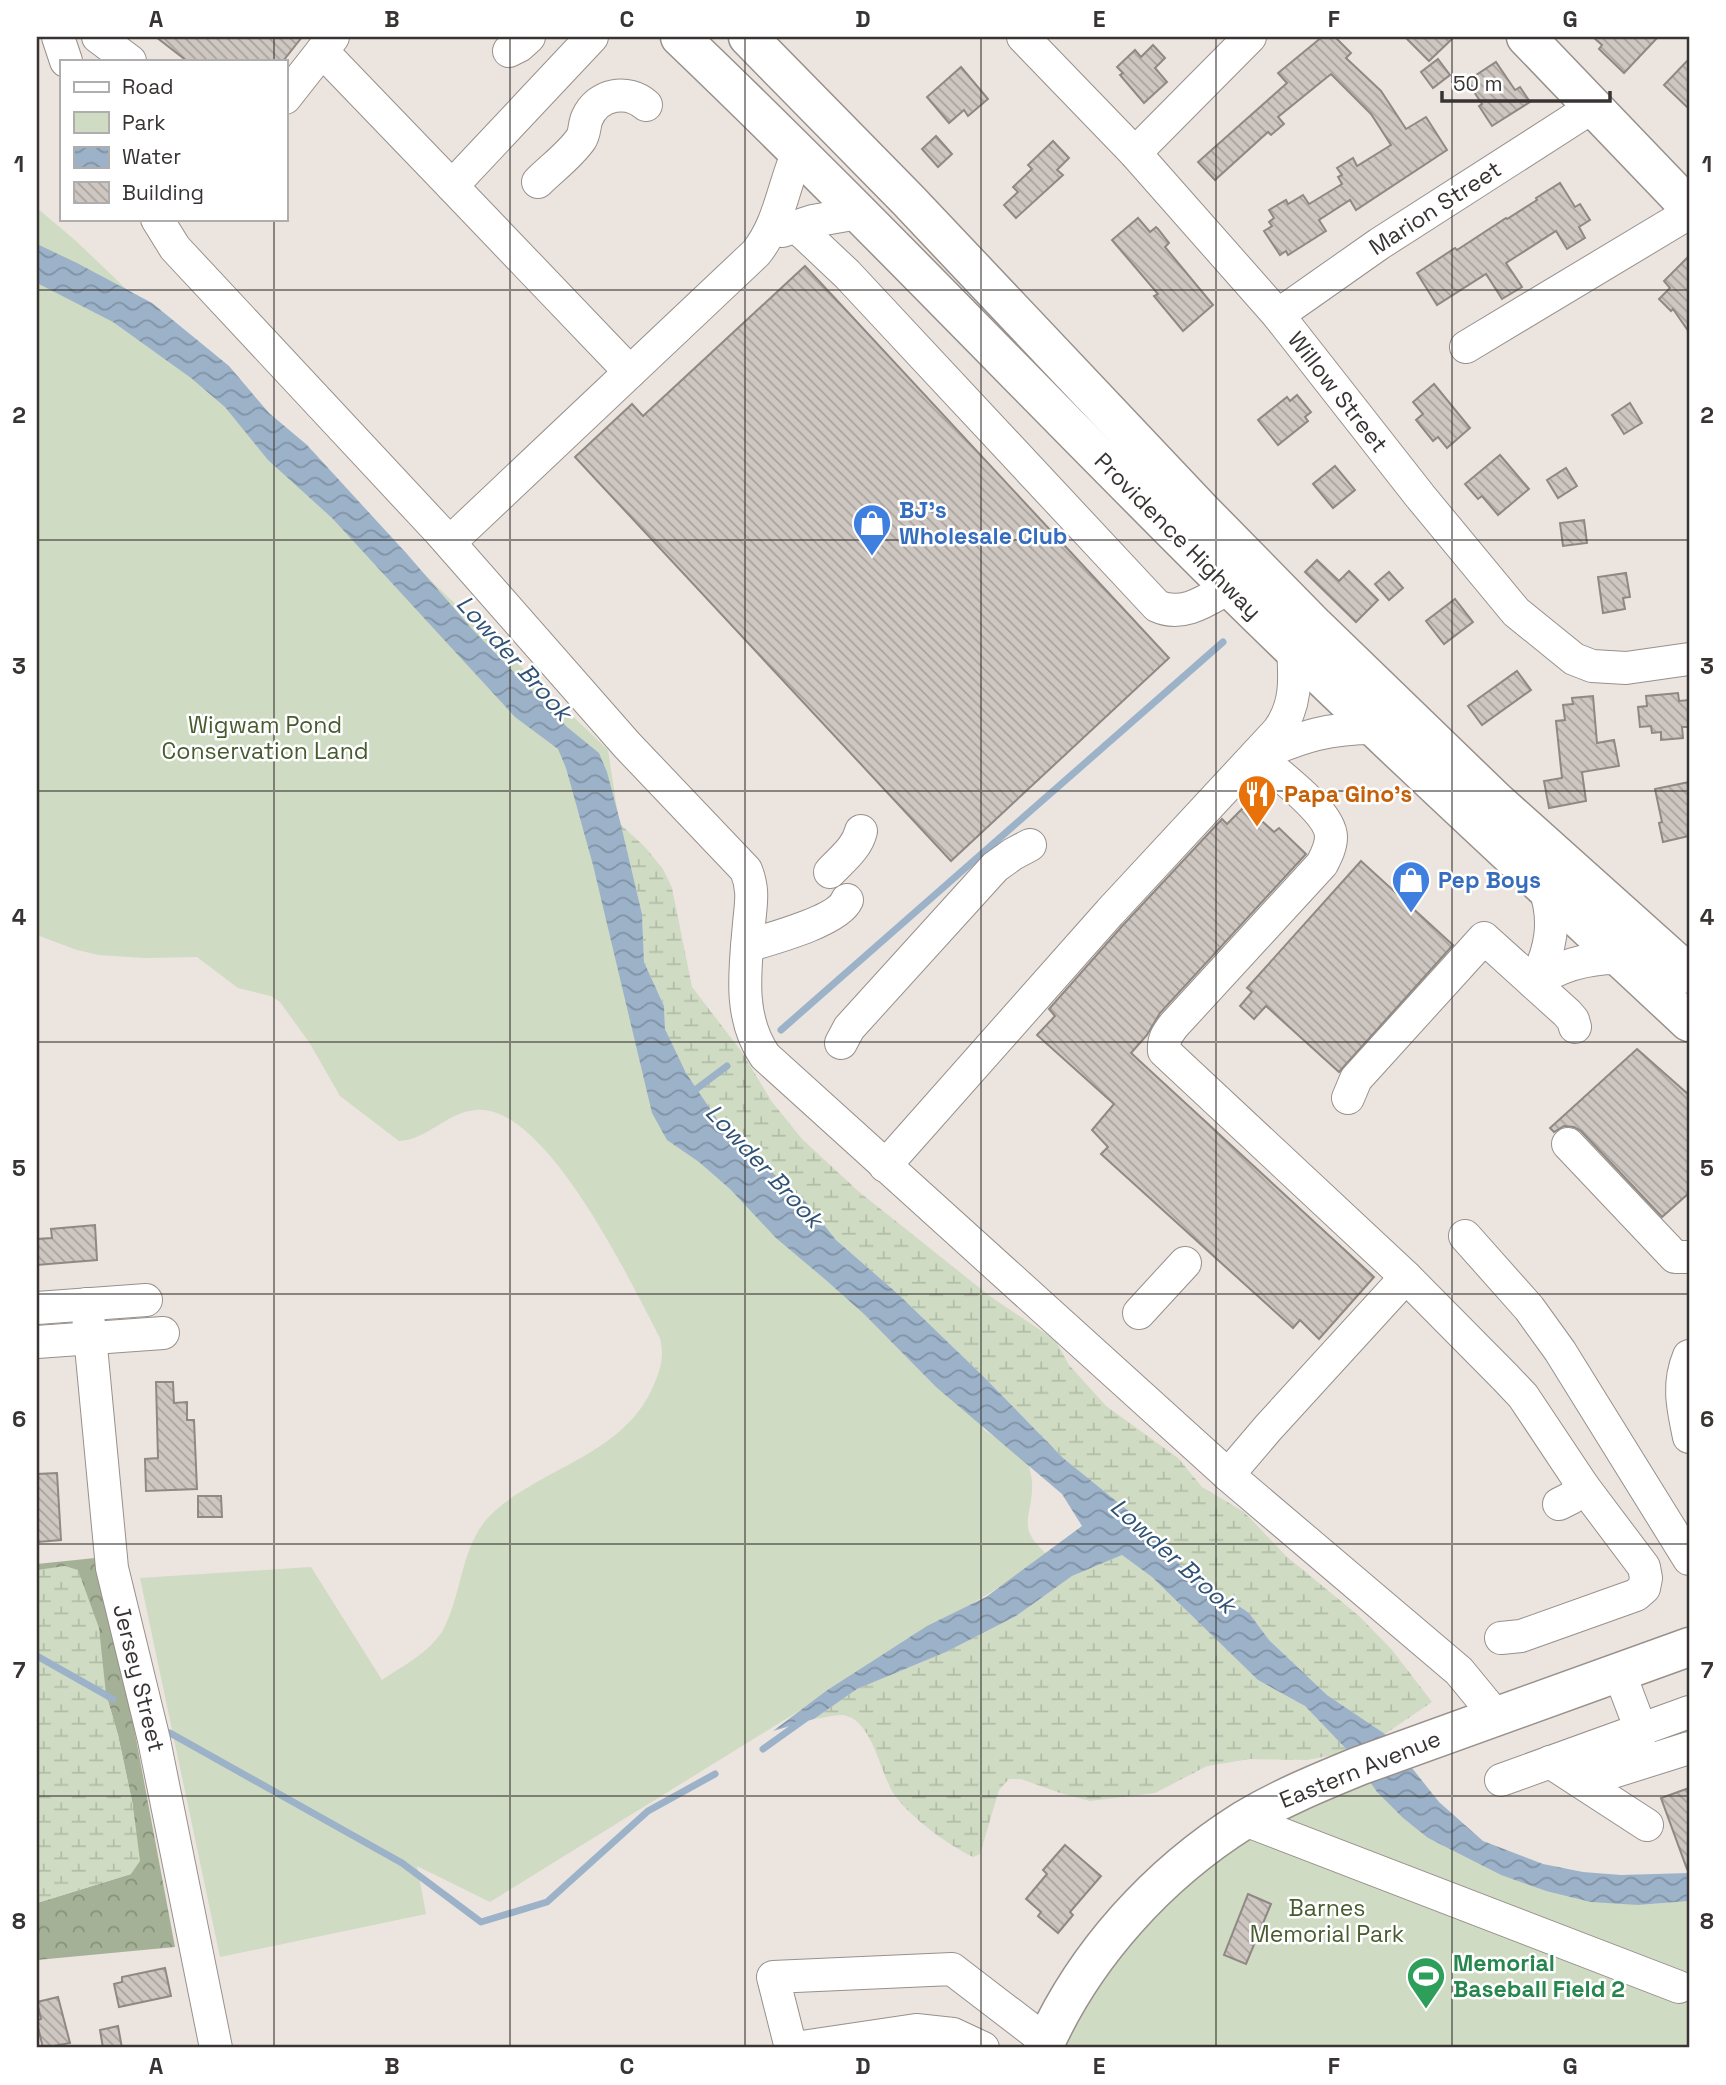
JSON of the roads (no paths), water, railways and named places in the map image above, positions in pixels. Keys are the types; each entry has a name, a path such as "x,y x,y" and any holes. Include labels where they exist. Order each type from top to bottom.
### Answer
{"main road":[{"name":"Providence Highway","path":"680,37 1293,649 1689,1022"},
{"name":"Providence Highway","path":"748,37 908,200 1203,512 1315,626 1489,794 1689,974"},
{"path":"1526,37 1689,207"},
{"name":"Eastern Avenue","path":"1044,2045 1081,1979 1138,1907 1193,1856 1245,1820 1314,1784 1425,1741 1689,1647"}],"street":[{"path":"58,37 66,60"},
{"path":"98,37 129,60"},
{"name":"Willow Street","path":"1023,37 1135,153 1278,315 1420,496 1516,612 1574,659 1592,666 1626,668 1689,659"},
{"path":"1135,153 1250,37"},
{"path":"452,186 595,38"},
{"path":"287,95 327,44 452,186 630,372"},
{"path":"538,182 583,137 587,119 598,104 616,96 631,95 646,105"},
{"name":"Marion Street","path":"1278,315 1379,244 1594,106"},
{"path":"782,231 790,171 798,152"},
{"path":"450,542 782,231 858,213"},
{"path":"1466,347 1689,213"},
{"path":"158,220 175,248 450,542 627,745 746,870 752,885 746,1002 749,1025 765,1056 1228,1475 1459,1671 1496,1716"},
{"path":"782,231 847,274 1157,606 1168,611 1189,608 1230,587"},
{"path":"885,1166 1110,912 1278,731 1292,707 1295,682 1293,649"},
{"path":"1256,755 1326,730 1375,728"},
{"path":"1256,755 1325,820 1331,837 1328,852 1322,864 1174,1026 1166,1036 1164,1051 1406,1277 1523,1396 1571,1495 1638,1558 1646,1578 1644,1588 1626,1600 1521,1636 1501,1638"},
{"path":"830,872 854,847 861,831"},
{"path":"841,1043 849,1028 995,867 1030,845"},
{"path":"1534,983 1542,968 1552,926 1551,906 1544,887"},
{"path":"747,946 804,928 837,911 847,900"},
{"path":"1348,1098 1356,1079 1484,938 1567,1013 1573,1020 1574,1027"},
{"path":"1534,983 1548,974 1589,959 1622,958"},
{"path":"1568,1144 1684,1253"},
{"path":"1465,1236 1529,1308 1560,1351 1689,1559"},
{"path":"1139,1313 1185,1263"},
{"path":"1228,1475 1406,1277"},
{"path":"37,1308 146,1300"},
{"name":"Jersey Street","path":"87,1304 112,1568 154,1740 216,2048"},
{"path":"37,1342 163,1333"},
{"path":"1689,1356 1683,1371 1681,1394 1689,1437"},
{"path":"1619,1672 1641,1730 1633,1765"},
{"path":"1501,1780 1689,1712"},
{"path":"1581,1782 1689,1748"},
{"path":"1550,1762 1647,1825"},
{"path":"1245,1820 1679,1987"},
{"path":"983,2048 953,2034 916,2030 793,2048 773,1977 952,1969 1044,2045"}],"water":[{"name":"Lowder Brook","path":"37,244 152,303 229,366 269,413 307,445 472,629 567,727 599,753 607,772 642,914 644,962 664,1006 665,1029 686,1073 725,1131 806,1202 836,1240 898,1294 1063,1458 1131,1513 1183,1568 1249,1613 1269,1640 1327,1695 1385,1734 1439,1802 1483,1841 1543,1864 1583,1872 1621,1875 1689,1873 1689,1901 1638,1905 1591,1902 1546,1891 1501,1875 1428,1838 1377,1792 1349,1752 1305,1706 1258,1680 1152,1577 1122,1555 1072,1576 1016,1616 946,1652 857,1689 814,1719 773,1731 826,1691 927,1626 986,1597 1082,1526 1062,1494 936,1387 865,1315 776,1238 730,1189 699,1162 667,1140 652,1113 593,865 566,768 558,749 515,717 332,518 268,460 225,407 191,378 113,322 37,283"}],"waterway":[{"path":"781,1030 1223,642"},
{"path":"691,1093 727,1066"},
{"path":"37,1656 113,1699"},
{"path":"763,1749 805,1719"},
{"path":"170,1733 402,1863 481,1922 547,1902 648,1811 715,1774"}],"place":[{"name":"BJ's Wholesale Club","path":"872,557"},
{"name":"Papa Gino's","path":"1257,828"},
{"name":"Pep Boys","path":"1411,914"},
{"name":"Memorial Baseball Field 2","path":"1426,2010"}],"park label":[{"name":"Wigwam Pond Conservation Land","path":"265,738"},
{"name":"Barnes Memorial Park","path":"1327,1921"}]}
